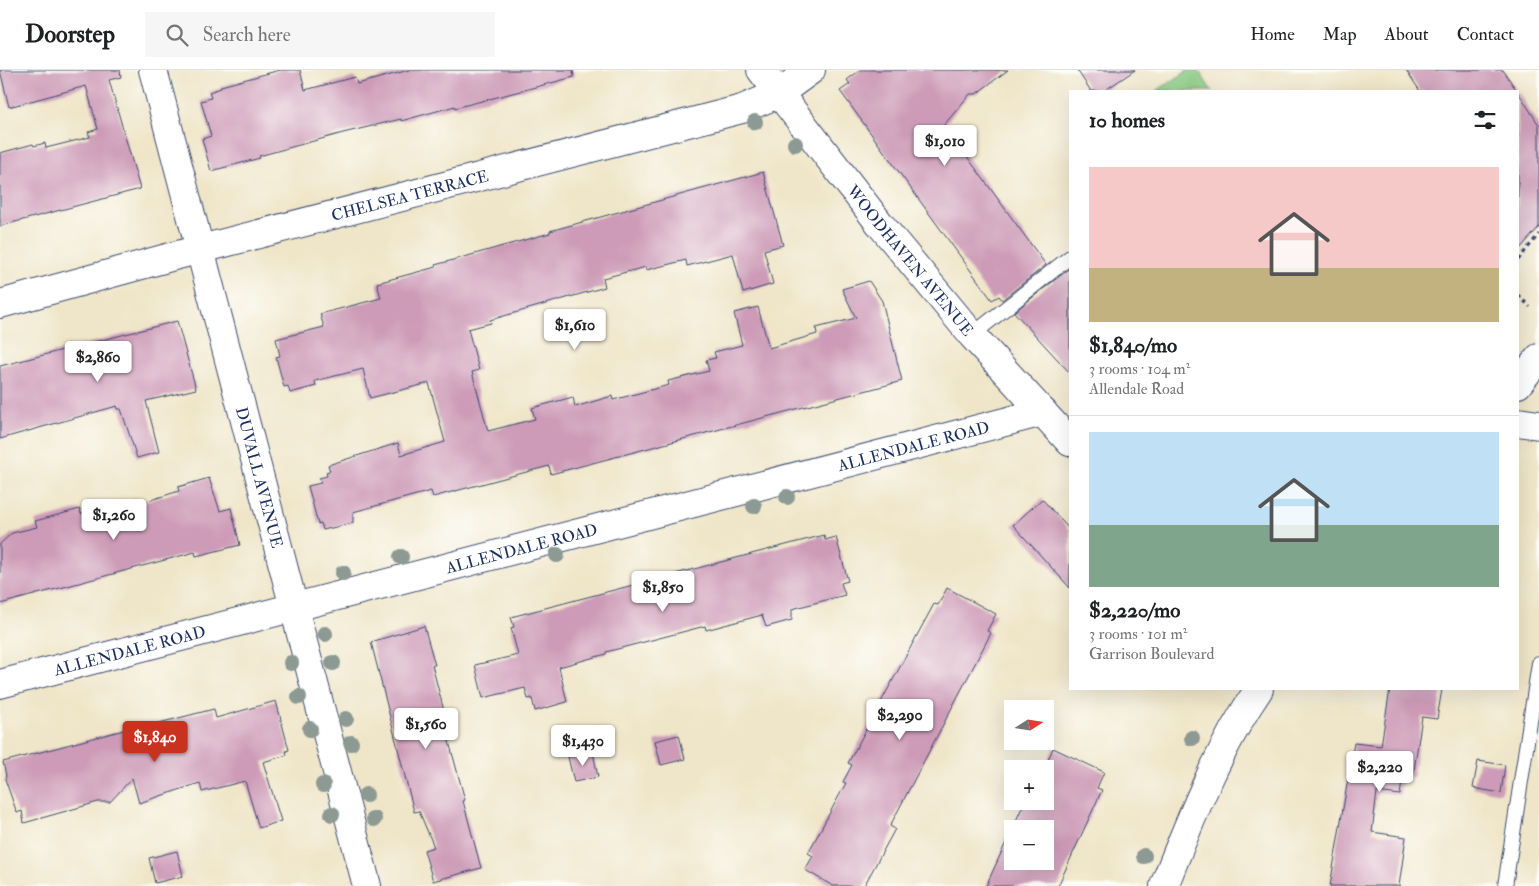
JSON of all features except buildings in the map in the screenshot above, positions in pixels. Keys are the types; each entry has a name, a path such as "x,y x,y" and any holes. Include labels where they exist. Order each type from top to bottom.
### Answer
{"street":[{"name":"DUVALL AVENUE","path":"153,70 367,886"},
{"name":"WOODHAVEN AVENUE","path":"762,70 778,94 972,334 1069,441"},
{"name":"CHELSEA TERRACE","path":"0,304 742,109 778,94 810,70"},
{"path":"1519,383 1539,358"},
{"name":"ALLENDALE ROAD","path":"0,684 1043,412"},
{"path":"1519,422 1539,425"},
{"path":"1164,886 1191,818 1222,752 1241,716 1258,690"}],"lane":[{"path":"972,334 1069,258"},
{"path":"1506,886 1539,663"}],"path":[{"path":"1519,259 1539,234"},
{"path":"1519,295 1530,307"}],"green space":[{"path":"1189,70 1198,70 1211,90 1158,90"}]}
